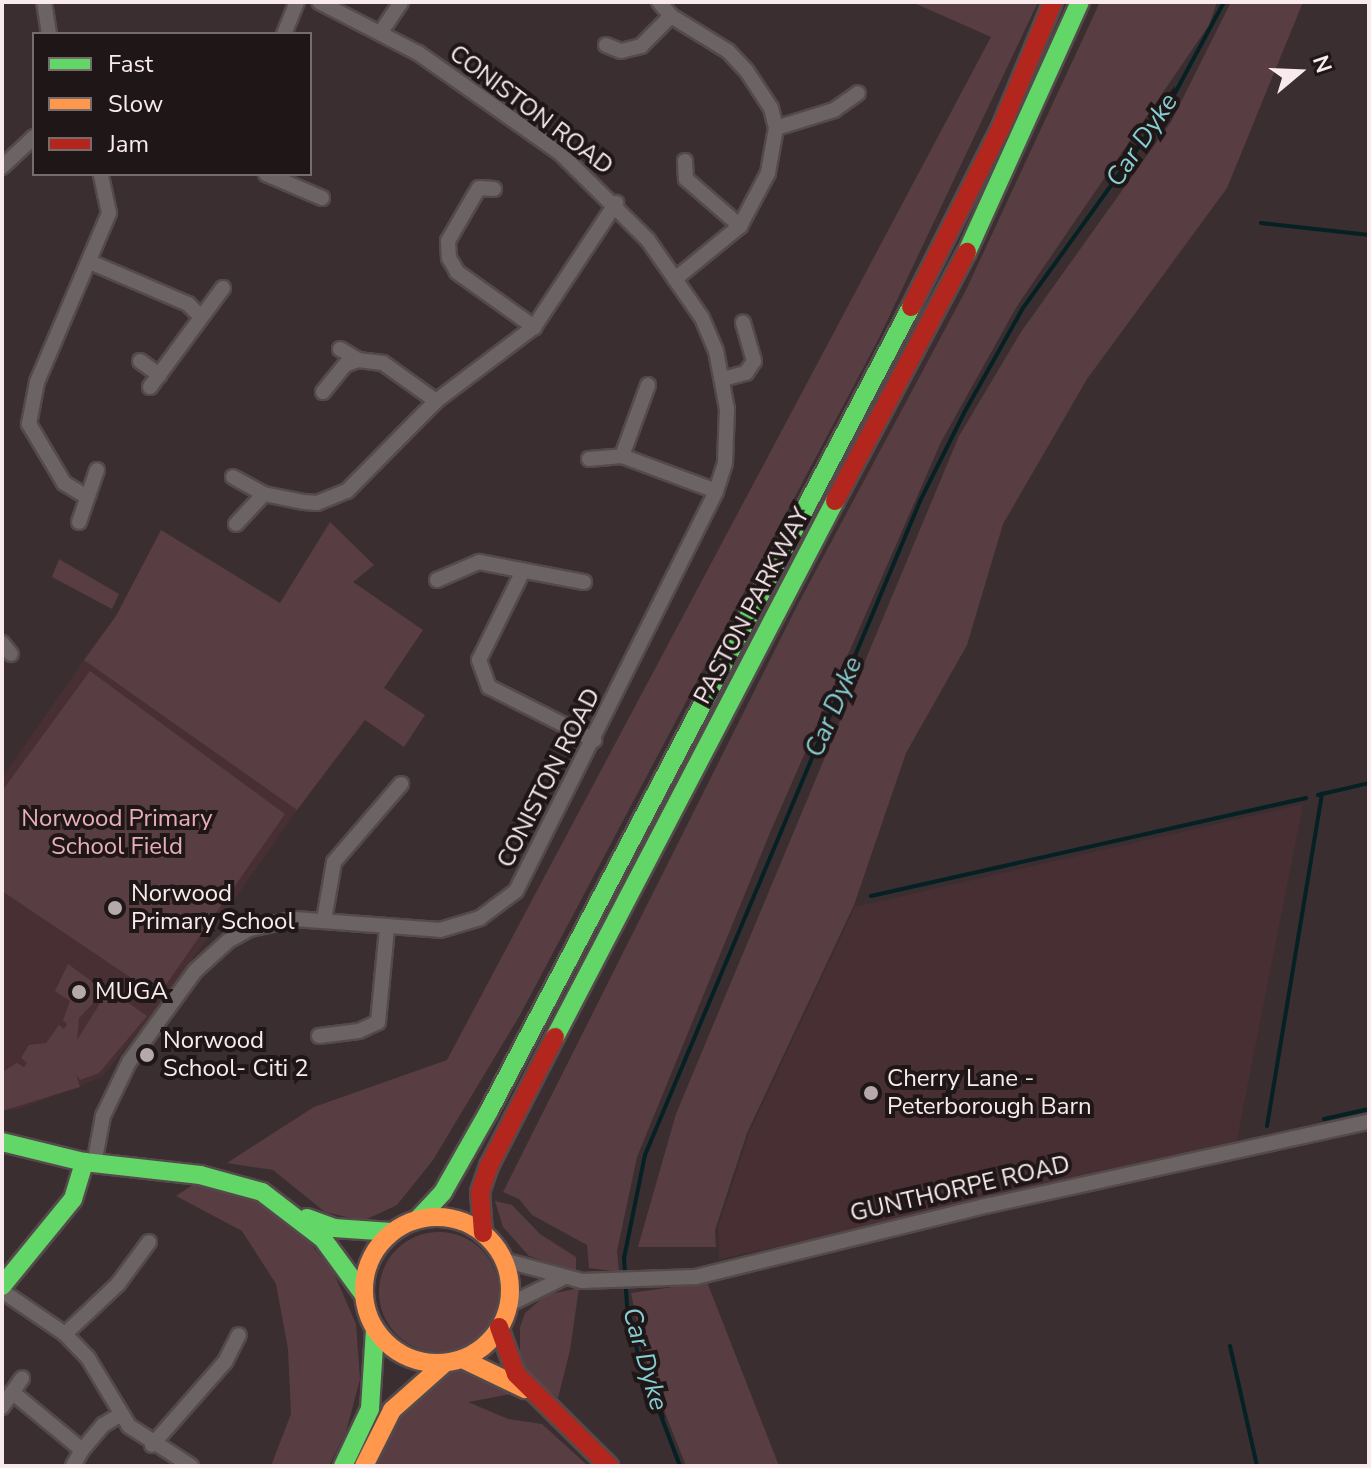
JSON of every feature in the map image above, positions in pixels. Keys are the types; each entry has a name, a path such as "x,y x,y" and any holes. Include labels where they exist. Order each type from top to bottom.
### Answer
{"main road":[{"name":"PASTON PARKWAY","path":"419,1218 443,1192 483,1122 869,390 1002,125 1053,2"},
{"name":"PASTON PARKWAY","path":"483,1233 480,1192 489,1166 746,667 935,316 1004,179 1080,2"},
{"path":"2,1142 89,1163 231,1182 262,1192 292,1212 337,1254 364,1295 375,1329 370,1409 343,1466"},
{"path":"2,1288 73,1199 89,1163"},
{"path":"292,1212 334,1228 392,1232"},
{"path":"364,1295 370,1260 392,1232 419,1218 460,1220 483,1233 503,1260 508,1305 499,1327 483,1346 453,1361 392,1410 364,1466"},
{"path":"499,1327 516,1374 609,1466"},
{"path":"375,1329 410,1358 453,1361 532,1393"}],"street":[{"path":"44,2 49,32"},
{"path":"285,32 297,2"},
{"name":"CONISTON ROAD","path":"89,1163 115,1086 209,954 274,922 324,920 419,932 457,927 516,891 716,491 728,437 723,379 702,318 616,203 560,153 381,32 319,2"},
{"path":"381,32 401,2"},
{"path":"659,2 671,16 728,51 746,70 771,108 776,128 768,173 740,226 675,279"},
{"path":"606,45 621,51 641,46 671,16"},
{"path":"776,128 834,110 858,93"},
{"path":"2,167 32,139"},
{"path":"685,161 686,179 740,226"},
{"path":"87,497 64,483 29,424 37,382 109,213 101,176"},
{"path":"271,176 322,198"},
{"path":"494,189 479,188 448,241 449,258 457,272 534,327"},
{"path":"233,477 264,494 317,503 347,491 436,401 534,327 616,203"},
{"path":"90,262 188,304 200,316"},
{"path":"140,361 154,381 223,288"},
{"path":"723,379 746,373 754,361 743,323"},
{"path":"340,349 358,360 383,363 436,401"},
{"path":"323,392 345,365 358,360"},
{"path":"622,456 648,385"},
{"path":"589,459 622,456 716,491"},
{"path":"79,522 97,470"},
{"path":"236,524 264,494"},
{"path":"437,580 479,562 584,582"},
{"path":"523,571 479,660 489,687 594,740"},
{"path":"324,920 334,862 401,784"},
{"path":"319,1036 378,1022 387,928"},
{"name":"GUNTHORPE ROAD","path":"503,1260 561,1278 604,1282 696,1277 990,1205 1369,1122"},
{"path":"65,1334 118,1284 149,1242"},
{"path":"508,1305 561,1278"},
{"path":"2,1288 65,1334 88,1358 121,1414 152,1445 191,1466"},
{"path":"152,1445 225,1362 239,1335"},
{"path":"2,1407 22,1378"},
{"path":"12,1392 82,1450"},
{"path":"73,1466 103,1425 121,1414"}],"shaded area":[{"name":"Norwood Primary School Field","path":"84,660 297,810 159,1007 102,1077 20,1109 2,1111 2,778"},
{"path":"1303,804 1235,1149 719,1259 718,1227 749,1133 855,907"}],"green space":[{"path":"912,2 1038,2 878,340 520,1015 433,1160 397,1205 363,1221 325,1212 273,1170 227,1163 314,1107 447,1060 991,37"},
{"path":"1100,2 1217,2 1209,25 1017,306 941,442 769,835 637,1157 617,1251 619,1272 589,1268 587,1245 532,1215 519,1199 503,1192 797,606 966,290"},
{"path":"1231,2 1303,2 1227,188 1087,379 1003,524 967,645 906,753 854,905 747,1133 715,1230 716,1247 638,1247 676,1114 959,436 1021,332 1171,122"},
{"path":"330,522 374,565 353,582 423,630 384,688 425,715 404,747 365,720 297,810 84,660 116,616 161,530 280,603"},
{"path":"59,559 119,594 112,609 52,577"},
{"name":"Norwood Primary School Field","path":"90,671 285,814 158,996 2,891 2,791"},
{"path":"68,964 105,991 79,1018 77,1040 109,989 147,1016 99,1073 80,1080 76,1074 80,1087 2,1111 2,1072 17,1063 24,1067 27,1063 21,1058 29,1045 46,1043 59,1025 64,1029 67,1024 63,1020 70,1001 55,991"},
{"path":"200,1180 251,1196 289,1218 333,1271 356,1324 360,1379 346,1432 329,1466 271,1466 291,1414 288,1349 276,1284 242,1231 176,1196"},
{"path":"495,1201 512,1205 540,1234 576,1257 576,1272 529,1256 503,1227"},
{"path":"439,1232 462,1237 481,1250 494,1269 499,1292 494,1315 481,1334 462,1347 439,1352 416,1347 397,1334 384,1315 379,1292 384,1269 397,1250 416,1237"},
{"path":"707,1282 779,1466 686,1466 667,1418 644,1355 631,1293"},
{"path":"579,1288 570,1350 558,1398 528,1373 520,1357 520,1327 525,1313 546,1295"},
{"path":"462,1365 522,1392 468,1402 508,1419 542,1424 588,1466 371,1466 391,1422 445,1371"}],"waterway":[{"name":"Car Dyke","path":"680,1466 638,1355 627,1305 624,1258 645,1155 920,501 964,413 1023,308 1168,106 1224,2"},
{"path":"1261,223 1369,235"},
{"path":"1318,795 1369,783"},
{"path":"1267,1126 1322,794"},
{"path":"871,896 1306,798"},
{"path":"1324,1119 1369,1109"},
{"path":"1230,1346 1257,1466"}],"traffic: fast":[{"path":"967,252 1080,2"},
{"path":"419,1218 443,1192 489,1111 911,307"},
{"path":"555,1037 835,501"},
{"path":"2,1142 84,1162 200,1175 262,1192 323,1239 364,1295"},
{"path":"2,1286 73,1199 84,1162"},
{"path":"307,1218 334,1228 392,1232"},
{"path":"343,1466 370,1409 375,1329"}],"traffic: slow":[{"path":"437,1217 465,1223 489,1238 504,1262 510,1290 504,1318 489,1342 465,1357 437,1363 409,1357 385,1342 370,1318 364,1290 370,1262 385,1238 409,1223 437,1217"},
{"path":"462,1359 525,1389"},
{"path":"364,1466 392,1410 445,1363"}],"traffic: jam":[{"path":"911,307 1002,125 1053,2"},
{"path":"835,501 967,252"},
{"path":"483,1233 480,1192 489,1166 555,1037"},
{"path":"499,1327 516,1374 609,1466"}],"place":[{"name":"Norwood Primary School","path":"115,908"},
{"name":"MUGA","path":"79,992"},
{"name":"Norwood School- Citi 2","path":"147,1055"},
{"name":"Cherry Lane - Peterborough Barn","path":"871,1093"}]}
